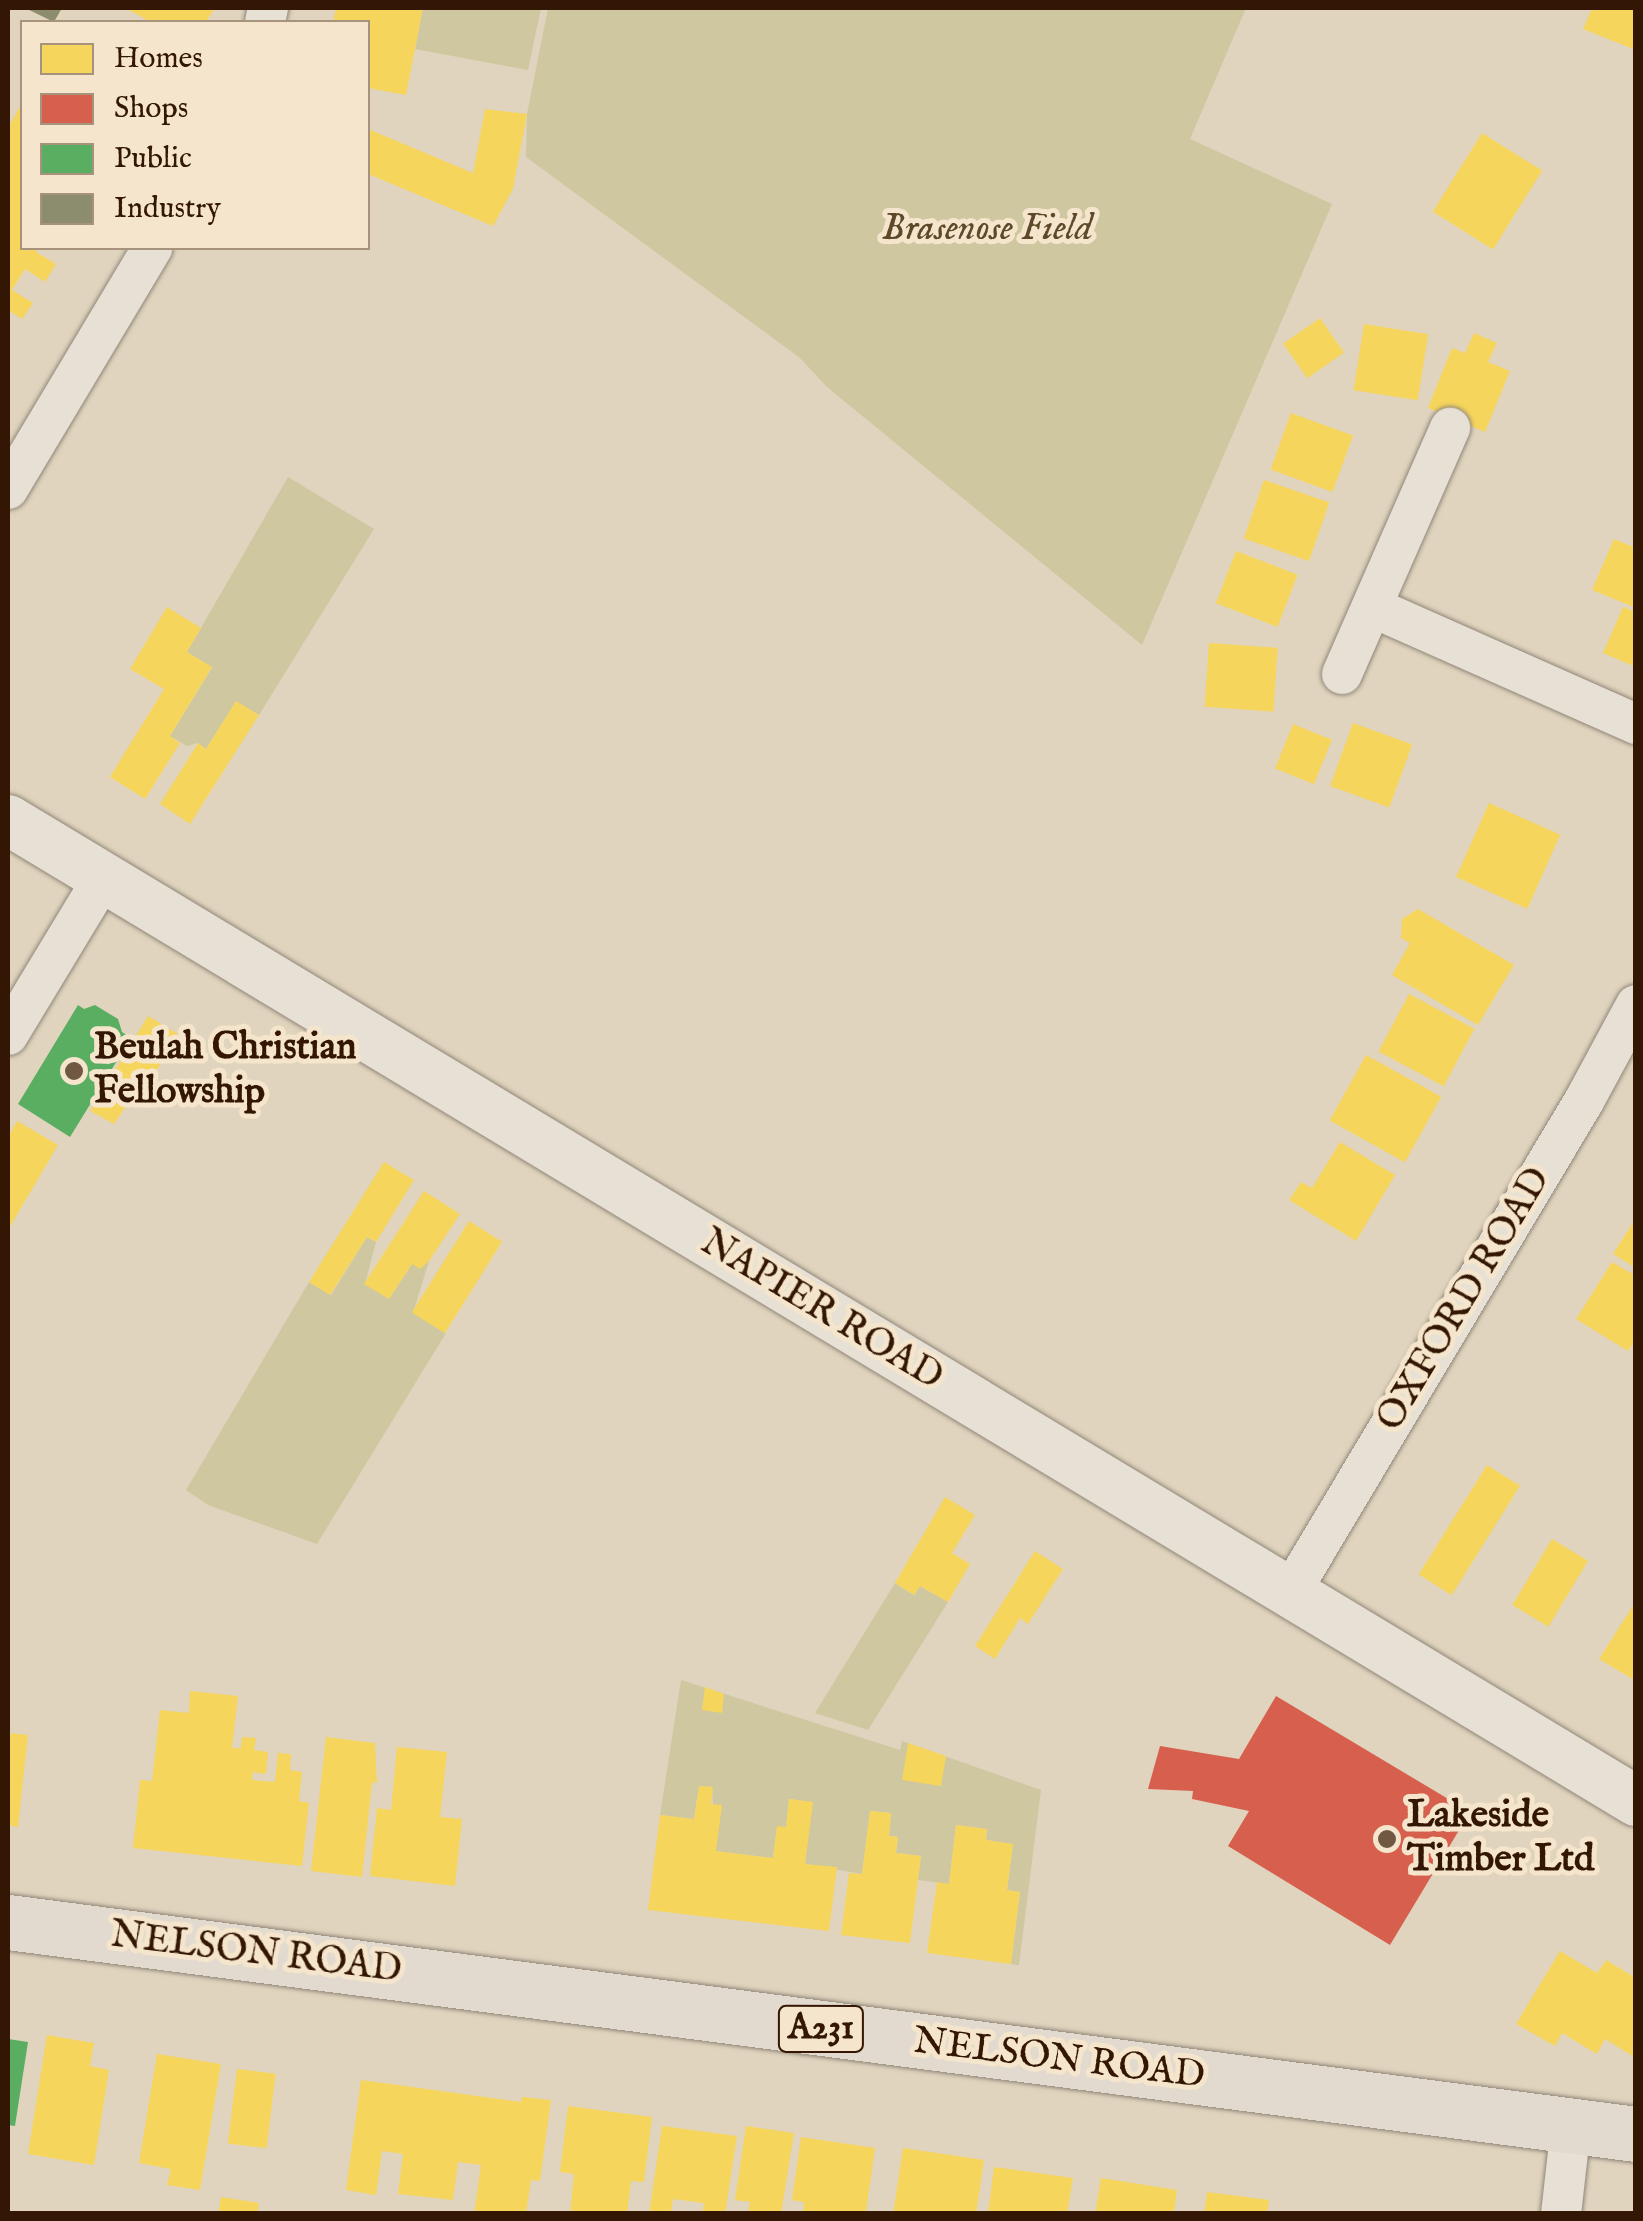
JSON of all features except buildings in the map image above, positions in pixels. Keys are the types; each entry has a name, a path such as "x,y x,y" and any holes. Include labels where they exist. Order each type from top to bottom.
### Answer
{"main road":[{"name":"NELSON ROAD","path":"8,1922 1636,2134"}],"street":[{"path":"8,489 151,250"},
{"path":"1342,674 1450,428"},
{"path":"1372,607 1636,724"},
{"name":"NAPIER ROAD","path":"8,820 105,875 452,1092 740,1260 1636,1801"},
{"path":"8,1035 105,875"},
{"name":"OXFORD ROAD","path":"1290,1593 1592,1087 1636,1005"},
{"path":"1561,2214 1572,2126"}],"green space":[{"path":"423,8 541,8 528,70 415,49"},
{"name":"Brasenose Field","path":"548,8 1246,8 1190,139 1332,204 1142,645 827,387 800,358 526,157 527,114"},
{"path":"288,477 374,529 259,715 236,701 206,749 198,743 187,746 170,736 212,668 187,652"},
{"path":"367,1237 376,1242 365,1284 389,1299 412,1264 429,1261 413,1313 446,1333 317,1544 208,1505 186,1490 309,1282 331,1295"},
{"path":"895,1583 914,1595 920,1586 948,1602 868,1730 815,1713"},
{"path":"681,1680 900,1750 902,1741 1041,1790 1019,1965 1011,1964 1020,1892 1007,1890 1013,1844 986,1840 987,1829 956,1825 949,1884 918,1880 921,1856 896,1853 898,1837 889,1836 891,1813 870,1811 862,1874 805,1864 812,1802 789,1799 786,1827 777,1827 773,1858 716,1851 712,1787 699,1786 694,1819 660,1815"}],"place":[{"name":"Beulah Christian Fellowship","path":"74,1071"},
{"name":"Lakeside Timber Ltd","path":"1387,1839"}]}
